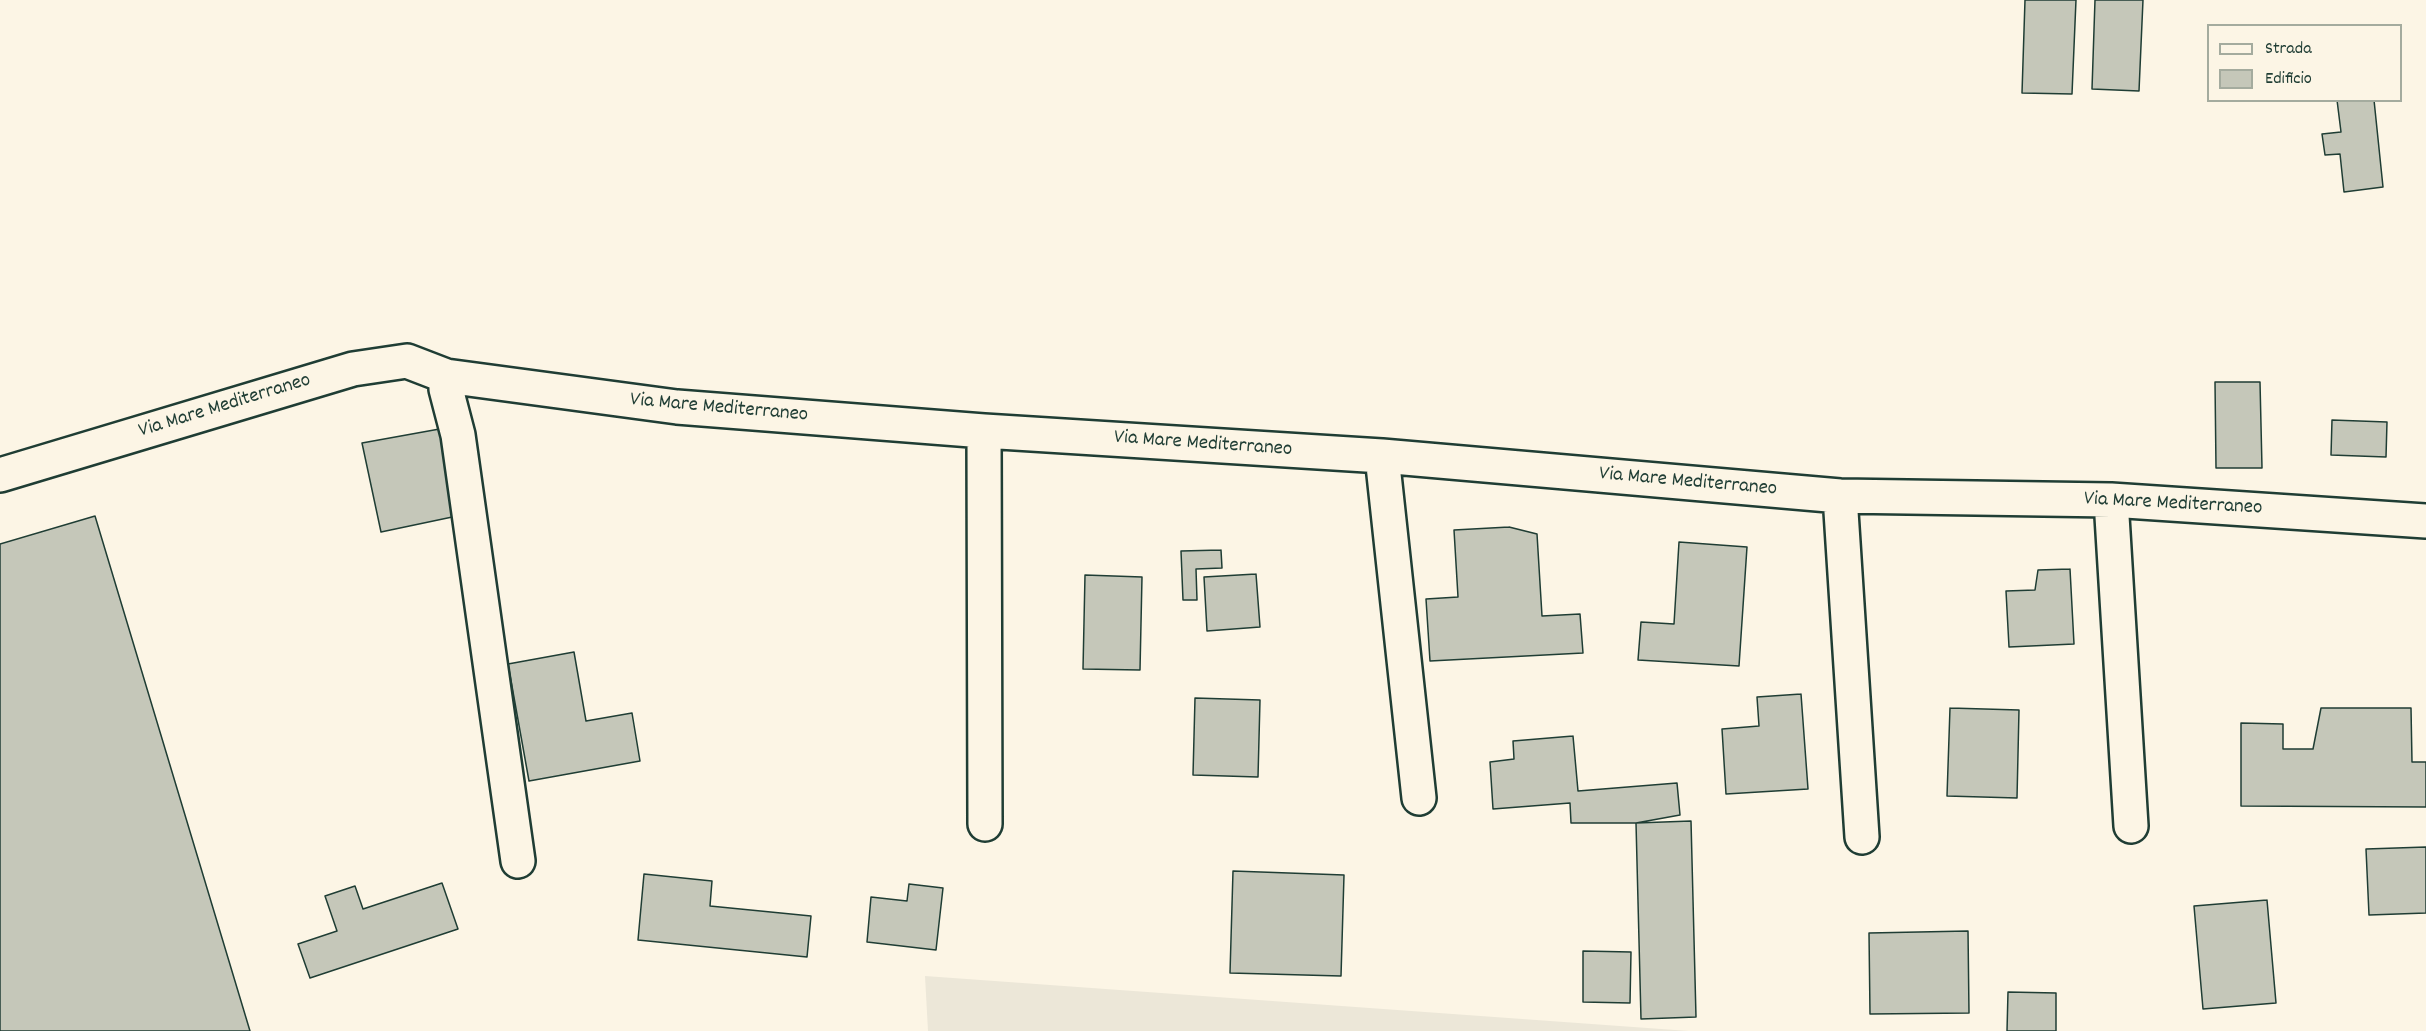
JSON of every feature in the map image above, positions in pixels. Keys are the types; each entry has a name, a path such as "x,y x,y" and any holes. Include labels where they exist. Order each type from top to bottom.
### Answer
{"street":[{"name":"Via Mare Mediterraneo","path":"0,476 354,369 407,362 446,376 677,407 984,431 1382,456 1840,496 2111,500 2426,521"},
{"path":"446,376 446,389 458,435 518,861"},
{"path":"984,431 985,824"},
{"path":"1382,456 1419,798"},
{"path":"1840,496 1862,837"},
{"path":"2111,500 2131,826"}],"shaded area":[{"path":"925,976 1689,1031 928,1031"}],"building":[{"path":"2025,0 2076,0 2072,94 2022,93"},
{"path":"2095,0 2143,0 2139,91 2092,89"},
{"path":"2337,102 2374,102 2383,187 2344,192 2340,154 2325,155 2322,134 2341,132"},
{"path":"2215,382 2260,382 2262,468 2216,468"},
{"path":"2332,420 2387,422 2386,457 2331,455"},
{"path":"445,428 457,516 381,532 362,443"},
{"path":"95,516 250,1031 0,1031 0,544"},
{"path":"1509,527 1537,534 1542,616 1580,614 1583,653 1430,661 1426,599 1458,597 1454,530"},
{"path":"1679,542 1747,547 1739,666 1638,660 1641,622 1674,624"},
{"path":"1221,550 1222,568 1196,569 1197,600 1183,600 1181,551"},
{"path":"2070,569 2074,644 2009,647 2006,591 2035,590 2038,570"},
{"path":"1256,574 1260,627 1207,631 1204,577"},
{"path":"1085,575 1142,577 1140,670 1083,669"},
{"path":"574,652 586,721 632,713 640,761 529,781 508,664"},
{"path":"1801,694 1808,789 1726,794 1722,729 1759,726 1757,697"},
{"path":"1195,698 1260,700 1258,777 1193,775"},
{"path":"1950,708 2019,710 2017,798 1947,796"},
{"path":"2321,708 2411,708 2412,762 2426,762 2426,807 2241,806 2241,723 2283,724 2283,749 2313,749"},
{"path":"1573,736 1578,791 1677,783 1680,815 1636,823 1571,823 1570,803 1493,809 1490,762 1514,759 1513,741"},
{"path":"1691,821 1696,1017 1641,1019 1636,823"},
{"path":"2426,847 2426,913 2369,915 2366,849"},
{"path":"1233,871 1344,875 1341,976 1230,973"},
{"path":"644,874 712,881 710,906 811,916 807,957 638,940"},
{"path":"442,883 458,929 310,978 298,944 337,931 325,896 355,886 363,909"},
{"path":"909,884 943,888 936,950 867,942 871,897 907,901"},
{"path":"2267,900 2276,1003 2203,1009 2194,906"},
{"path":"1968,931 1969,1013 1870,1014 1869,933"},
{"path":"1583,951 1631,952 1630,1003 1583,1002"},
{"path":"2008,992 2056,993 2056,1031 2007,1031"}]}
